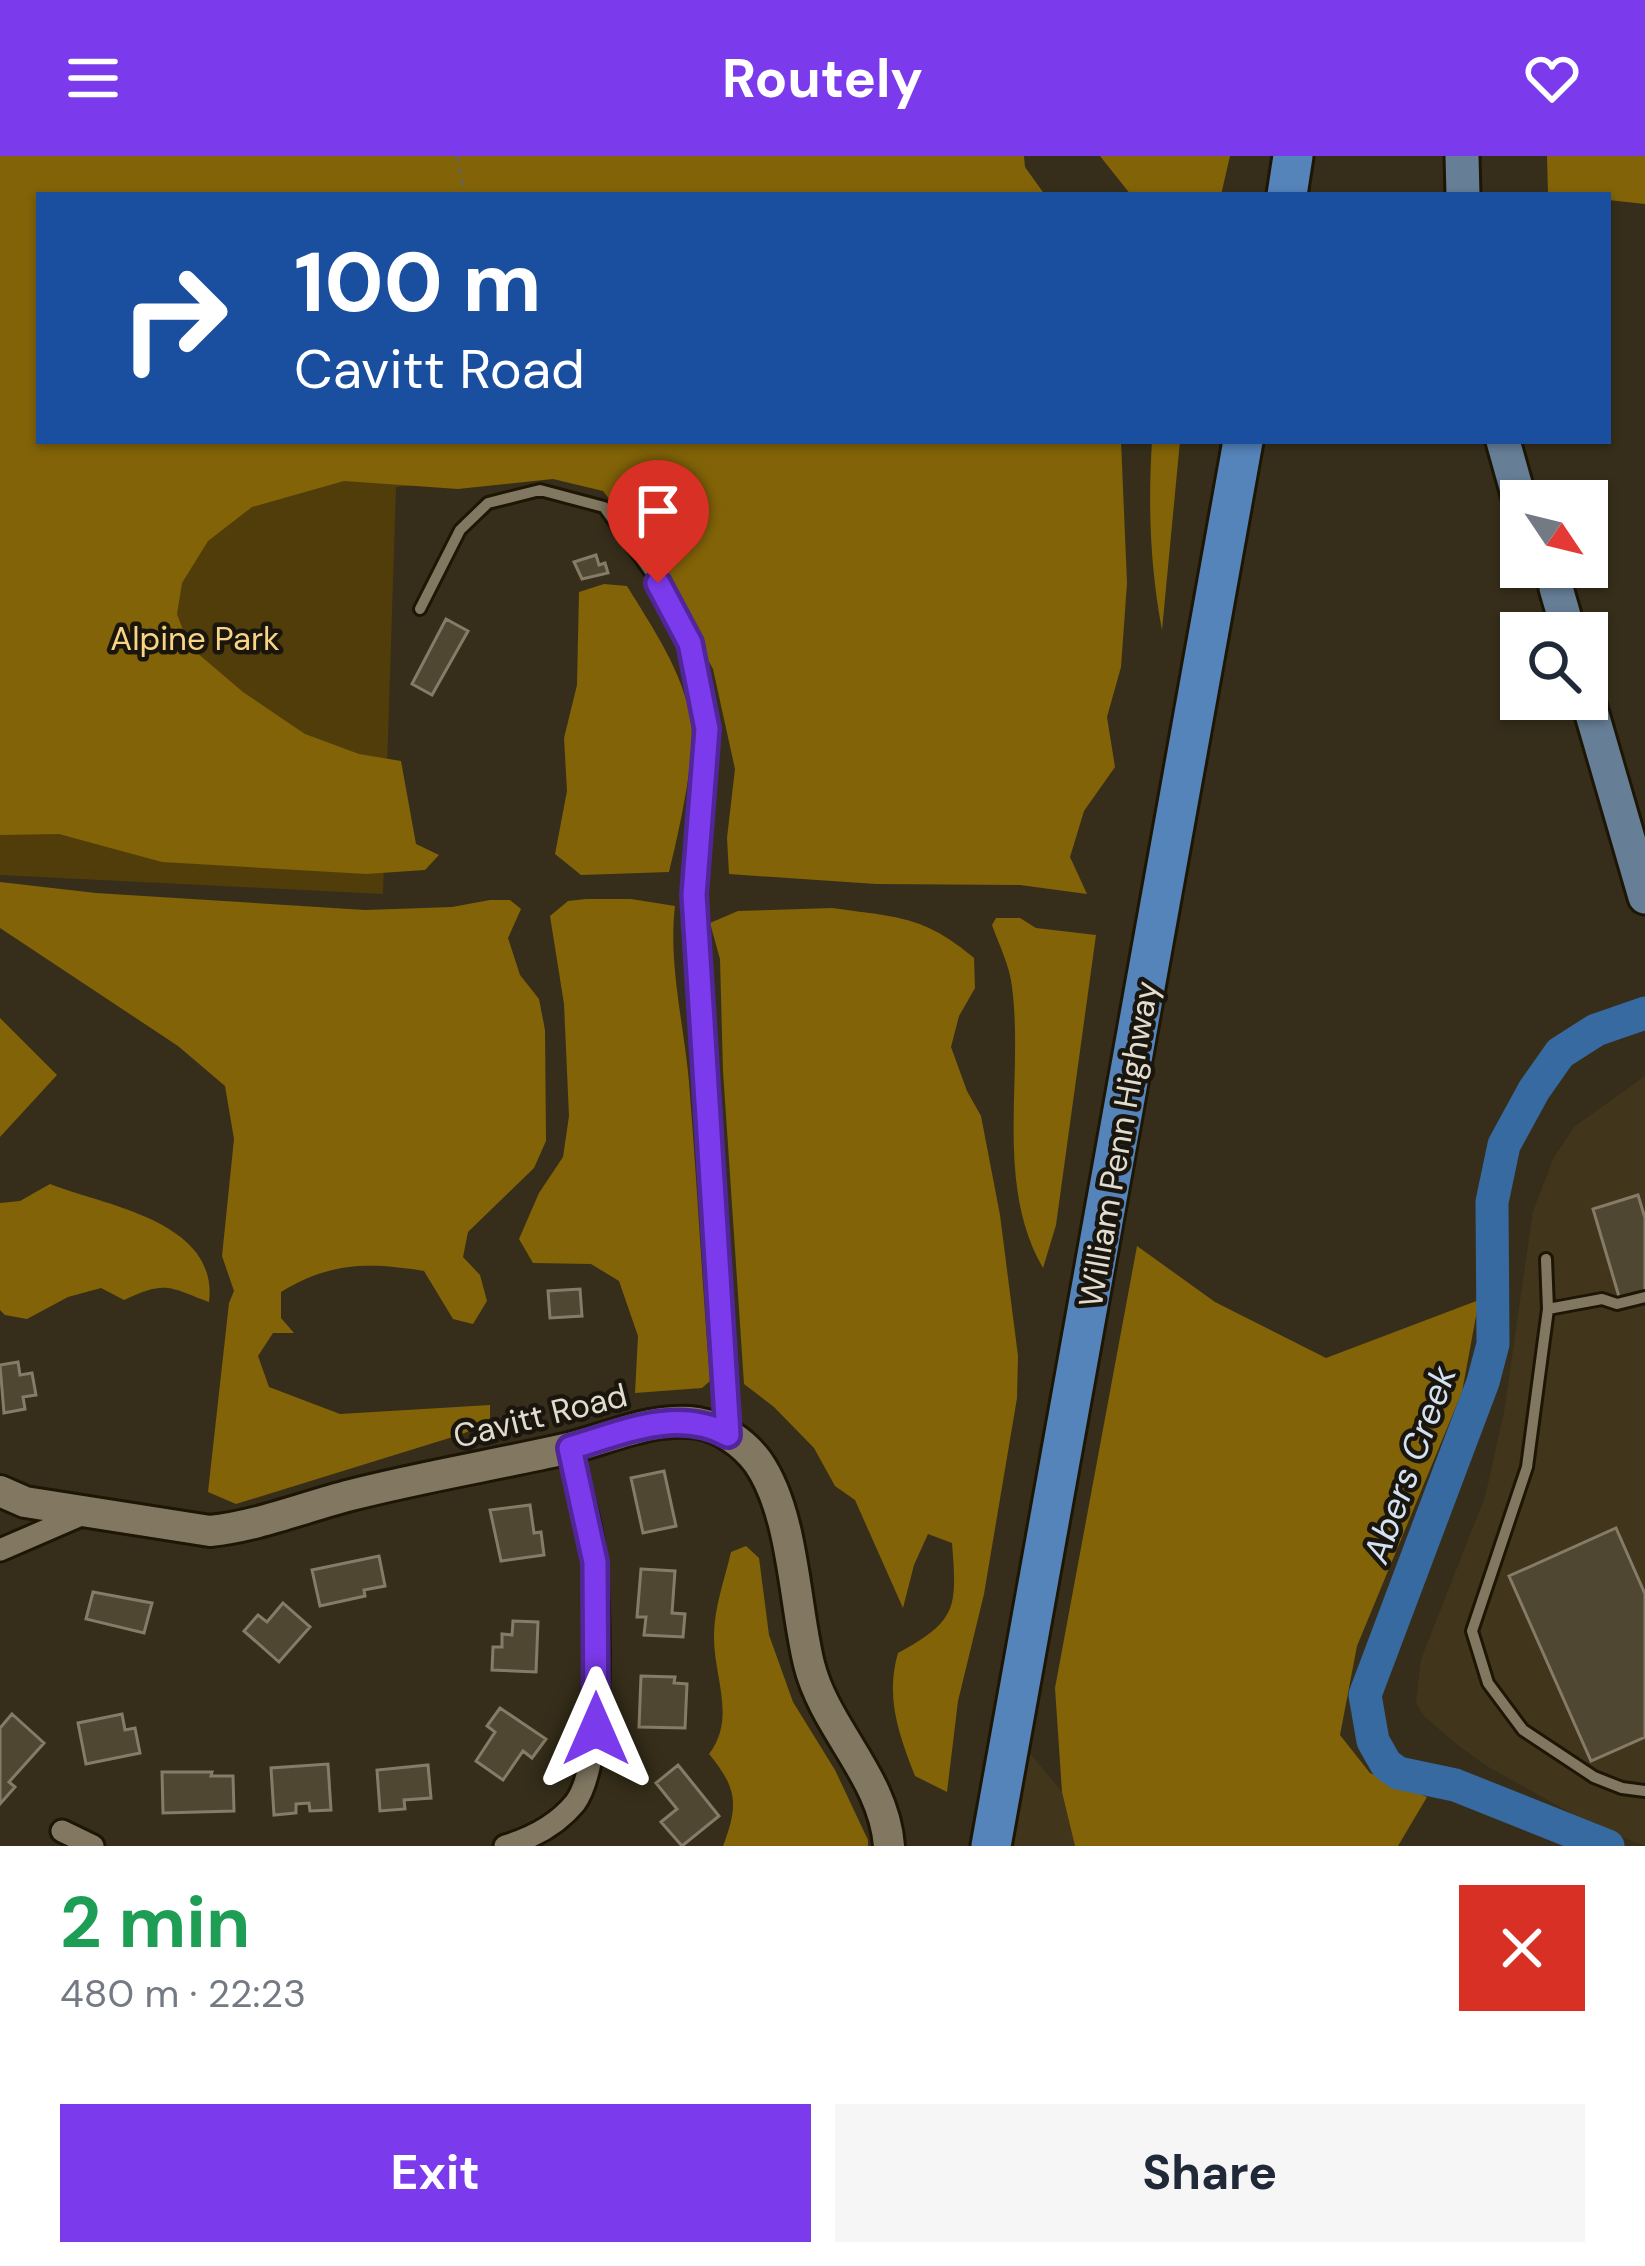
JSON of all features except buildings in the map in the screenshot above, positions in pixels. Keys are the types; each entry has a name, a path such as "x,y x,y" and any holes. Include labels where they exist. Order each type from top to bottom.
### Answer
{"highway":[{"path":"1261,192 1267,156"},
{"path":"1287,192 1294,156"},
{"name":"William Penn Highway","path":"968,1846 1218,444"},
{"name":"William Penn Highway","path":"991,1846 1242,444"}],"main road":[{"path":"1462,156 1463,192"},
{"path":"1483,156 1484,192"},
{"path":"1504,444 1514,480"},
{"path":"1527,444 1536,480"},
{"path":"1594,720 1645,897"}],"street":[{"name":"Cavitt Road","path":"0,1491 25,1502 184,1530 235,1528 352,1495 570,1448 653,1424 712,1426 728,1435"},
{"path":"728,1435 766,1476 782,1523 814,1681 883,1810 889,1846"},
{"path":"505,1846 549,1827 576,1801 588,1772 596,1729 595,1562 570,1448"},
{"path":"0,1550 89,1512"},
{"path":"62,1831 93,1846"}],"lane":[{"path":"420,609 460,530 488,503 540,490 604,507 658,583 690,643 707,729 694,895 728,1435"},
{"path":"1546,1259 1548,1309 1527,1467 1472,1631 1489,1683 1523,1730 1594,1777 1622,1789 1645,1791"},
{"path":"1548,1309 1645,1297"}],"path":[{"path":"457,156 464,192"}],"shaded area":[{"path":"0,156 1024,156 1025,167 1043,192 36,192 36,444 1121,444 1127,583 1121,667 1107,717 1115,767 1084,811 1070,857 1087,894 1020,885 876,884 729,874 727,838 735,769 713,669 649,551 603,491 553,479 458,489 344,481 252,507 208,541 182,583 177,614 189,646 243,692 305,734 359,754 401,761 416,844 439,855 425,870 366,874 162,862 59,834 0,835"},
{"path":"1100,156 1230,156 1222,192 1129,192"},
{"path":"1547,156 1645,156 1645,204 1611,200 1611,192 1548,192"},
{"path":"1152,444 1180,444 1162,630 1151,536"},
{"path":"604,584 627,586 666,651 687,704 691,755 669,872 581,875 555,854 567,791 564,738 577,685 579,592"},
{"path":"0,882 96,893 365,910 452,907 490,900 510,900 521,909 508,938 520,975 539,999 545,1030 546,1141 534,1168 468,1232 463,1257 480,1275 487,1301 473,1324 453,1319 424,1271 385,1266 333,1270 281,1292 281,1318 294,1333 273,1333 258,1356 269,1387 340,1414 490,1405 490,1418 481,1427 236,1504 208,1492 234,1291 222,1256 234,1139 225,1086 178,1046 0,928"},
{"path":"568,901 675,906 675,972 689,1082 710,1381 702,1388 635,1393 638,1336 619,1281 591,1264 533,1263 519,1239 539,1193 563,1157 569,1116 564,1004 550,916"},
{"path":"832,908 924,926 974,958 975,988 959,1016 951,1047 981,1116 1000,1215 1018,1356 1017,1398 984,1594 958,1701 947,1792 915,1776 899,1731 893,1685 898,1653 932,1631 949,1610 954,1583 952,1543 928,1534 903,1608 855,1500 835,1486 814,1448 744,1384 720,959 710,923 738,911"},
{"path":"996,918 1020,918 1036,928 1096,935 1056,1225 1043,1268 1019,1201 1015,1022 1007,963 992,925"},
{"path":"0,1018 57,1075 0,1137"},
{"path":"1645,1076 1645,1846 1596,1827 1490,1768 1424,1716 1416,1703 1421,1659 1485,1497 1504,1412 1533,1211 1554,1157 1575,1126"},
{"path":"50,1184 128,1210 178,1235 196,1252 207,1275 209,1302 167,1288 124,1300 101,1288 68,1297 27,1319 5,1315 0,1310 0,1203 20,1201"},
{"path":"1137,1246 1215,1302 1326,1358 1479,1300 1462,1392 1357,1646 1340,1735 1370,1773 1427,1797 1398,1846 1075,1846 1062,1792 1055,1688"},
{"path":"746,1546 759,1558 769,1635 793,1702 835,1770 868,1846 723,1846 733,1807 730,1787 709,1754 723,1711 714,1625 731,1552"},
{"path":"1013,1733 1062,1792 1075,1846 991,1846"}],"green space":[{"name":"Alpine Park","path":"0,156 36,192 36,444 662,460 396,487 383,894 0,875"}],"waterway":[{"name":"Abers Creek","path":"1608,1846 1455,1785 1398,1773 1386,1764 1373,1741 1365,1695 1483,1382 1493,1344 1492,1202 1504,1145 1560,1053 1596,1030 1645,1013"}],"route":[{"path":"596,1729 595,1562 570,1448 653,1424 677,1422 712,1426 728,1435 694,895 707,729 690,643 658,583"}]}
